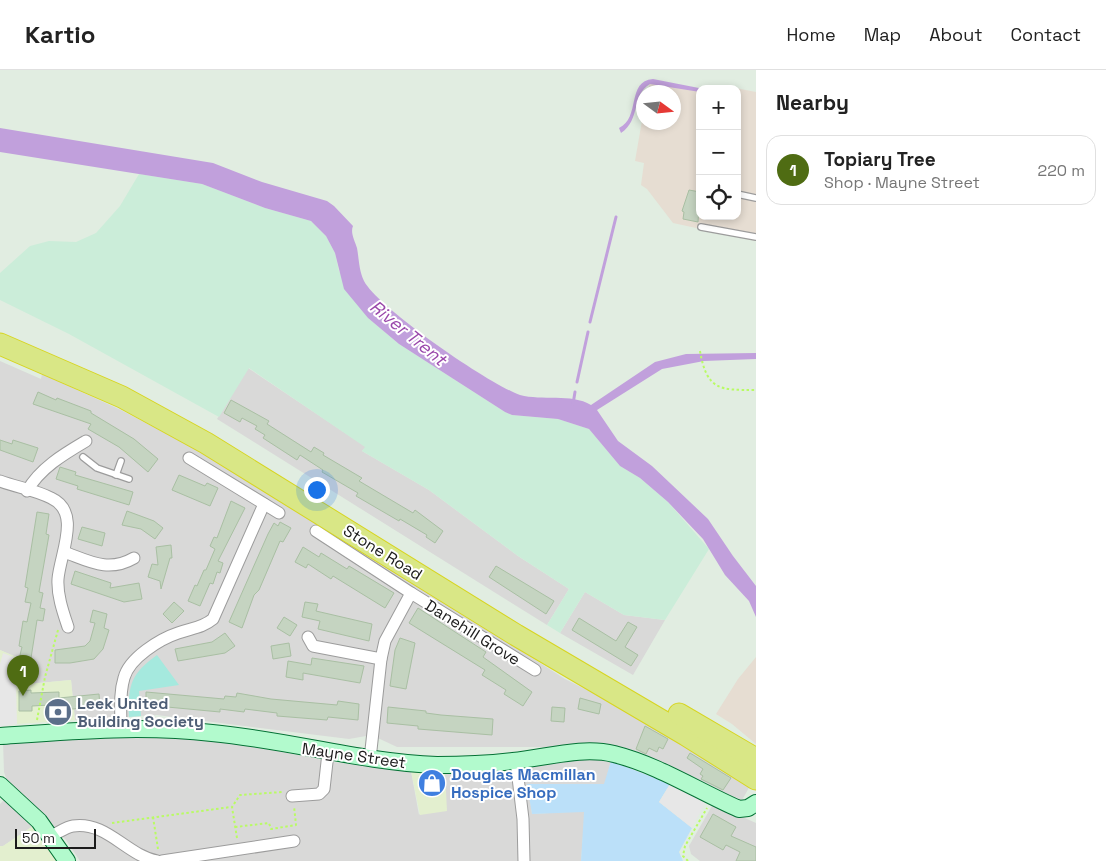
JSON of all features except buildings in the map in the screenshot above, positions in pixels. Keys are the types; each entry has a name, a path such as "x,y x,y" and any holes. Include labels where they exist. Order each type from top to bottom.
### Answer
{"highway":[{"name":"Stone Road","path":"0,329 51,359 206,442 516,635 686,735 756,780"},
{"name":"Stone Road","path":"0,344 51,359 133,388 208,428 521,622 756,759"}],"street":[{"path":"27,490 34,478 79,452 86,441"},
{"path":"189,458 279,513"},
{"path":"0,481 51,498 65,510 68,520 58,579 60,603 68,627"},
{"path":"121,728 121,696 124,676 138,657 159,641 204,626 213,619 264,504"},
{"name":"Danehill Grove","path":"317,536 531,671"},
{"path":"64,552 105,566 116,566 134,558"},
{"name":"Danehill Grove","path":"370,759 380,659 392,626 411,594"},
{"path":"309,644 380,659"},
{"name":"Mayne Street","path":"0,736 121,728 213,733 370,759 475,765 580,752 607,752 659,770 739,809 748,808 756,803"},
{"path":"292,796 319,794 324,789 328,753"},
{"path":"516,761 523,819 524,861"},
{"path":"0,785 12,794 52,836 68,861"},
{"path":"52,836 72,826 87,826 101,829 144,858 159,858 294,842"}],"lane":[{"path":"741,195 756,198"},
{"path":"700,227 756,238"},
{"path":"79,452 97,468 129,479"},
{"path":"116,474 120,461"}],"path":[{"path":"700,351 702,365 708,379 714,386 722,389 756,390"},
{"path":"35,734 45,677 57,631 68,627"},
{"path":"236,827 269,823 271,829 296,825 292,796 288,792 240,795 232,807 238,849"},
{"path":"688,861 683,856 685,846 714,797"},
{"path":"87,826 232,807"},
{"path":"153,817 159,858"}],"shaded area":[{"path":"650,81 670,85 649,85"},
{"path":"681,87 696,90 696,220 741,220 741,89 756,92 756,241 673,223 647,189 641,185 644,163 635,161 640,130 681,130"},
{"path":"139,174 202,184 265,208 311,221 326,236 335,253 339,271 368,318 399,344 505,412 512,415 558,419 589,429 620,466 640,478 668,502 709,549 665,620 624,615 585,592 560,633 547,625 569,589 518,556 429,490 362,451 365,447 249,368 219,417 69,334 0,300 0,273 30,246 49,241 76,242 96,233 120,206"},
{"path":"0,361 41,379 42,374 121,410 197,450 379,560 565,679 615,704 750,786 742,800 719,794 599,747 397,747 380,739 366,736 349,739 157,715 75,720 71,680 17,685 25,661 0,650"},
{"path":"248,368 366,447 362,451 429,490 518,556 569,589 547,625 217,419"},
{"path":"585,592 624,615 665,620 633,675 560,633"},
{"path":"0,650 26,661 17,685 71,680 75,720 0,727"},
{"path":"3,653 24,661 16,681 17,724 0,727 0,664"},
{"path":"157,655 179,685 139,691 141,716 129,717 129,696 136,674"},
{"path":"756,657 756,744 732,724 716,714 738,679"},
{"path":"118,732 221,740 333,762 411,771 419,815 445,772 477,773 584,758 611,761 605,784 528,784 532,814 585,811 581,861 80,861 66,840 7,781 4,772 3,741"},
{"path":"611,761 670,784 659,802 692,828 679,852 683,861 581,861 584,812 532,814 527,784 604,784"},
{"path":"411,771 445,772 447,811 420,815"},
{"path":"670,784 706,801 692,828 659,802"},
{"path":"5,799 33,826 3,846 0,846 0,804"},
{"path":"713,804 756,823 756,861 700,861 691,854 689,846"},
{"path":"33,826 55,856 56,861 0,861 0,846 3,846"}],"water":[{"path":"653,79 696,87 696,91 681,89 681,85 640,85 645,81"},
{"path":"636,93 634,115 627,128 621,133 619,128 626,123"},
{"name":"River Trent","path":"0,128 213,163 262,182 327,201 353,226 352,234 357,248 361,273 364,281 373,293 411,326 436,344 485,376 520,395 575,399 591,405 655,362 686,354 756,353 756,359 704,361 662,369 597,410 618,441 652,466 708,519 756,586 756,617 749,601 725,575 703,539 668,502 640,478 620,466 589,429 558,419 512,415 505,412 399,344 368,318 344,289 335,253 326,236 311,221 265,208 202,184 0,152"}],"waterway":[{"path":"590,322 616,217"},
{"path":"577,382 588,332"},
{"path":"573,404 575,392"}],"place":[{"name":"Topiary Tree","path":"23,696"},
{"name":"Leek United Building Society","path":"58,712"},
{"name":"Douglas Macmillan Hospice Shop","path":"432,783"}]}
